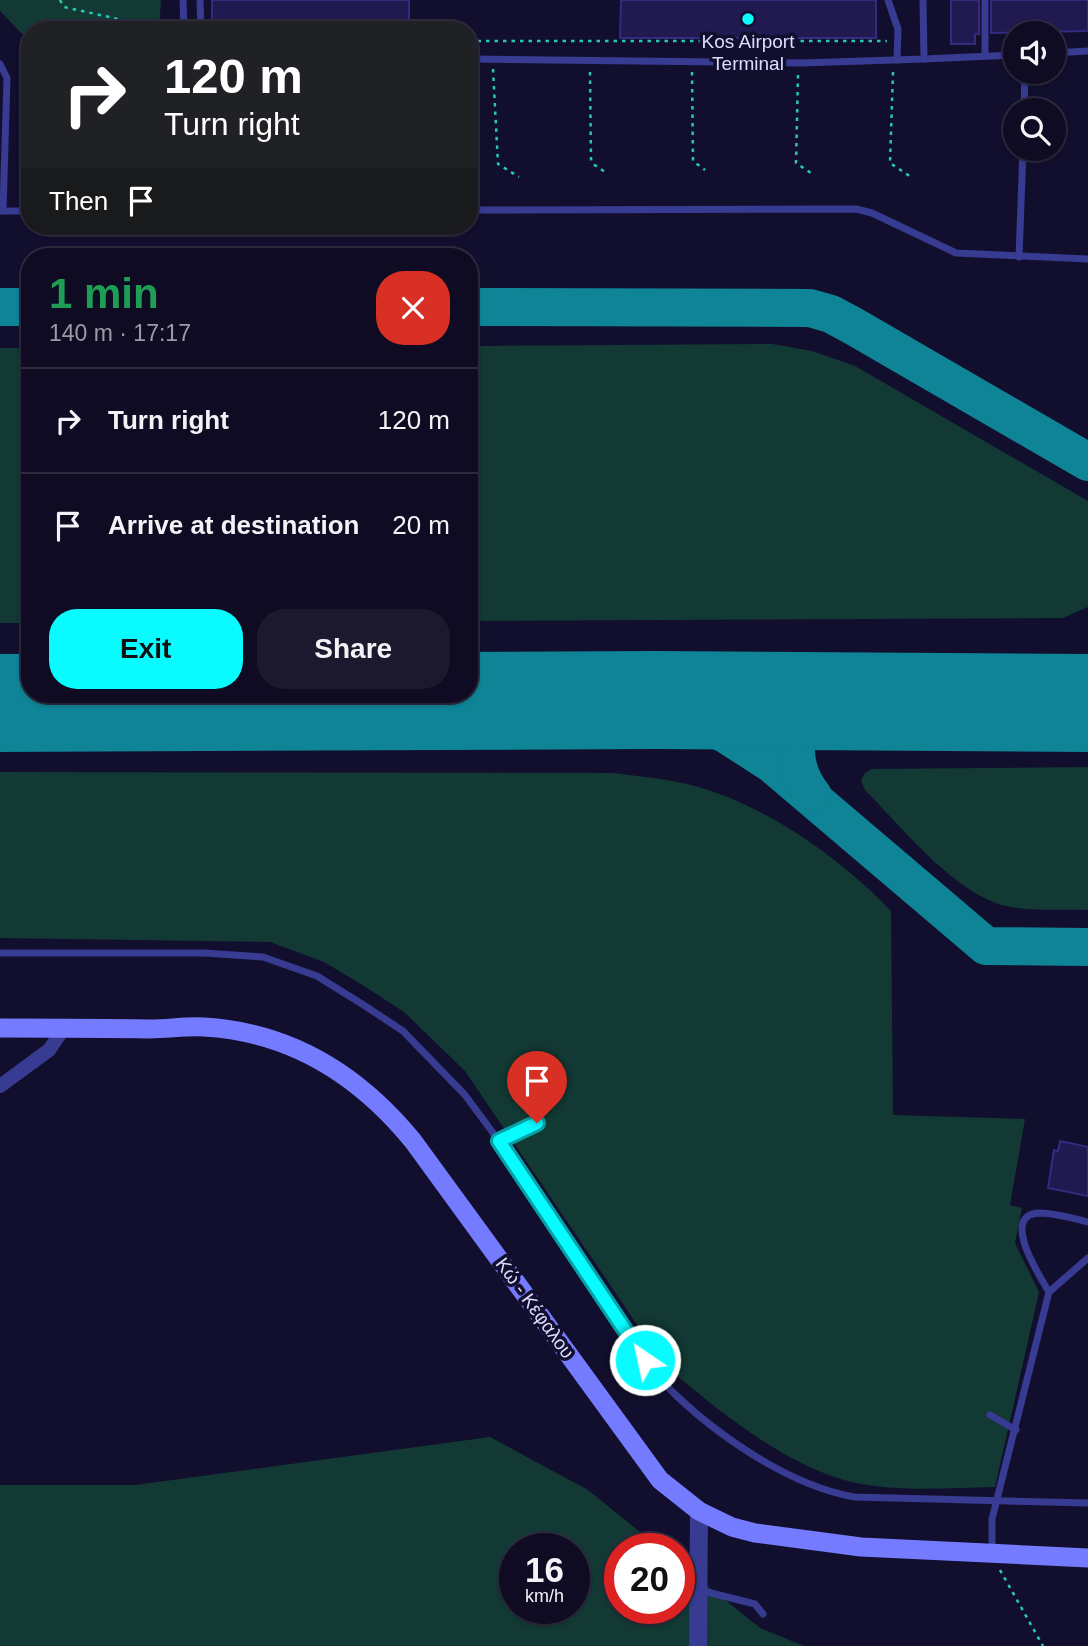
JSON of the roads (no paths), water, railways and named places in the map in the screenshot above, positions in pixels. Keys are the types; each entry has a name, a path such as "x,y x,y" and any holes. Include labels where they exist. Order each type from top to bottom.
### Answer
{"main road":[{"name":"Κώ - Κέφαλου","path":"0,1028 202,1027 238,1030 305,1051 365,1088 414,1141 660,1480 699,1511 732,1527 755,1533 862,1547 1088,1558"}],"street":[{"path":"0,1086 49,1050 64,1028"},
{"path":"698,1646 699,1511"}],"lane":[{"path":"183,0 184,21"},
{"path":"200,0 201,21"},
{"path":"888,0 898,29 896,60"},
{"path":"923,0 924,59"},
{"path":"985,0 985,55"},
{"path":"1066,52 1088,51"},
{"path":"478,59 801,63 1003,55"},
{"path":"0,64 7,78 2,211 21,211"},
{"path":"1019,257 1023,161"},
{"path":"478,210 856,209 872,213 957,253 1088,259"},
{"path":"0,953 204,953 263,957 317,976 403,1031 466,1095 635,1347 682,1403 769,1464 796,1480 825,1492 896,1500 999,1499 1088,1503"},
{"path":"499,1141 537,1123"},
{"path":"1049,1292 1023,1243 1024,1223 1030,1216 1041,1213 1088,1222"},
{"path":"992,1553 992,1519 1049,1292 1088,1258"},
{"path":"990,1415 1016,1430"},
{"path":"698,1590 755,1604 763,1614"}],"place":[{"name":"Kos Airport Terminal","path":"748,19"}]}
